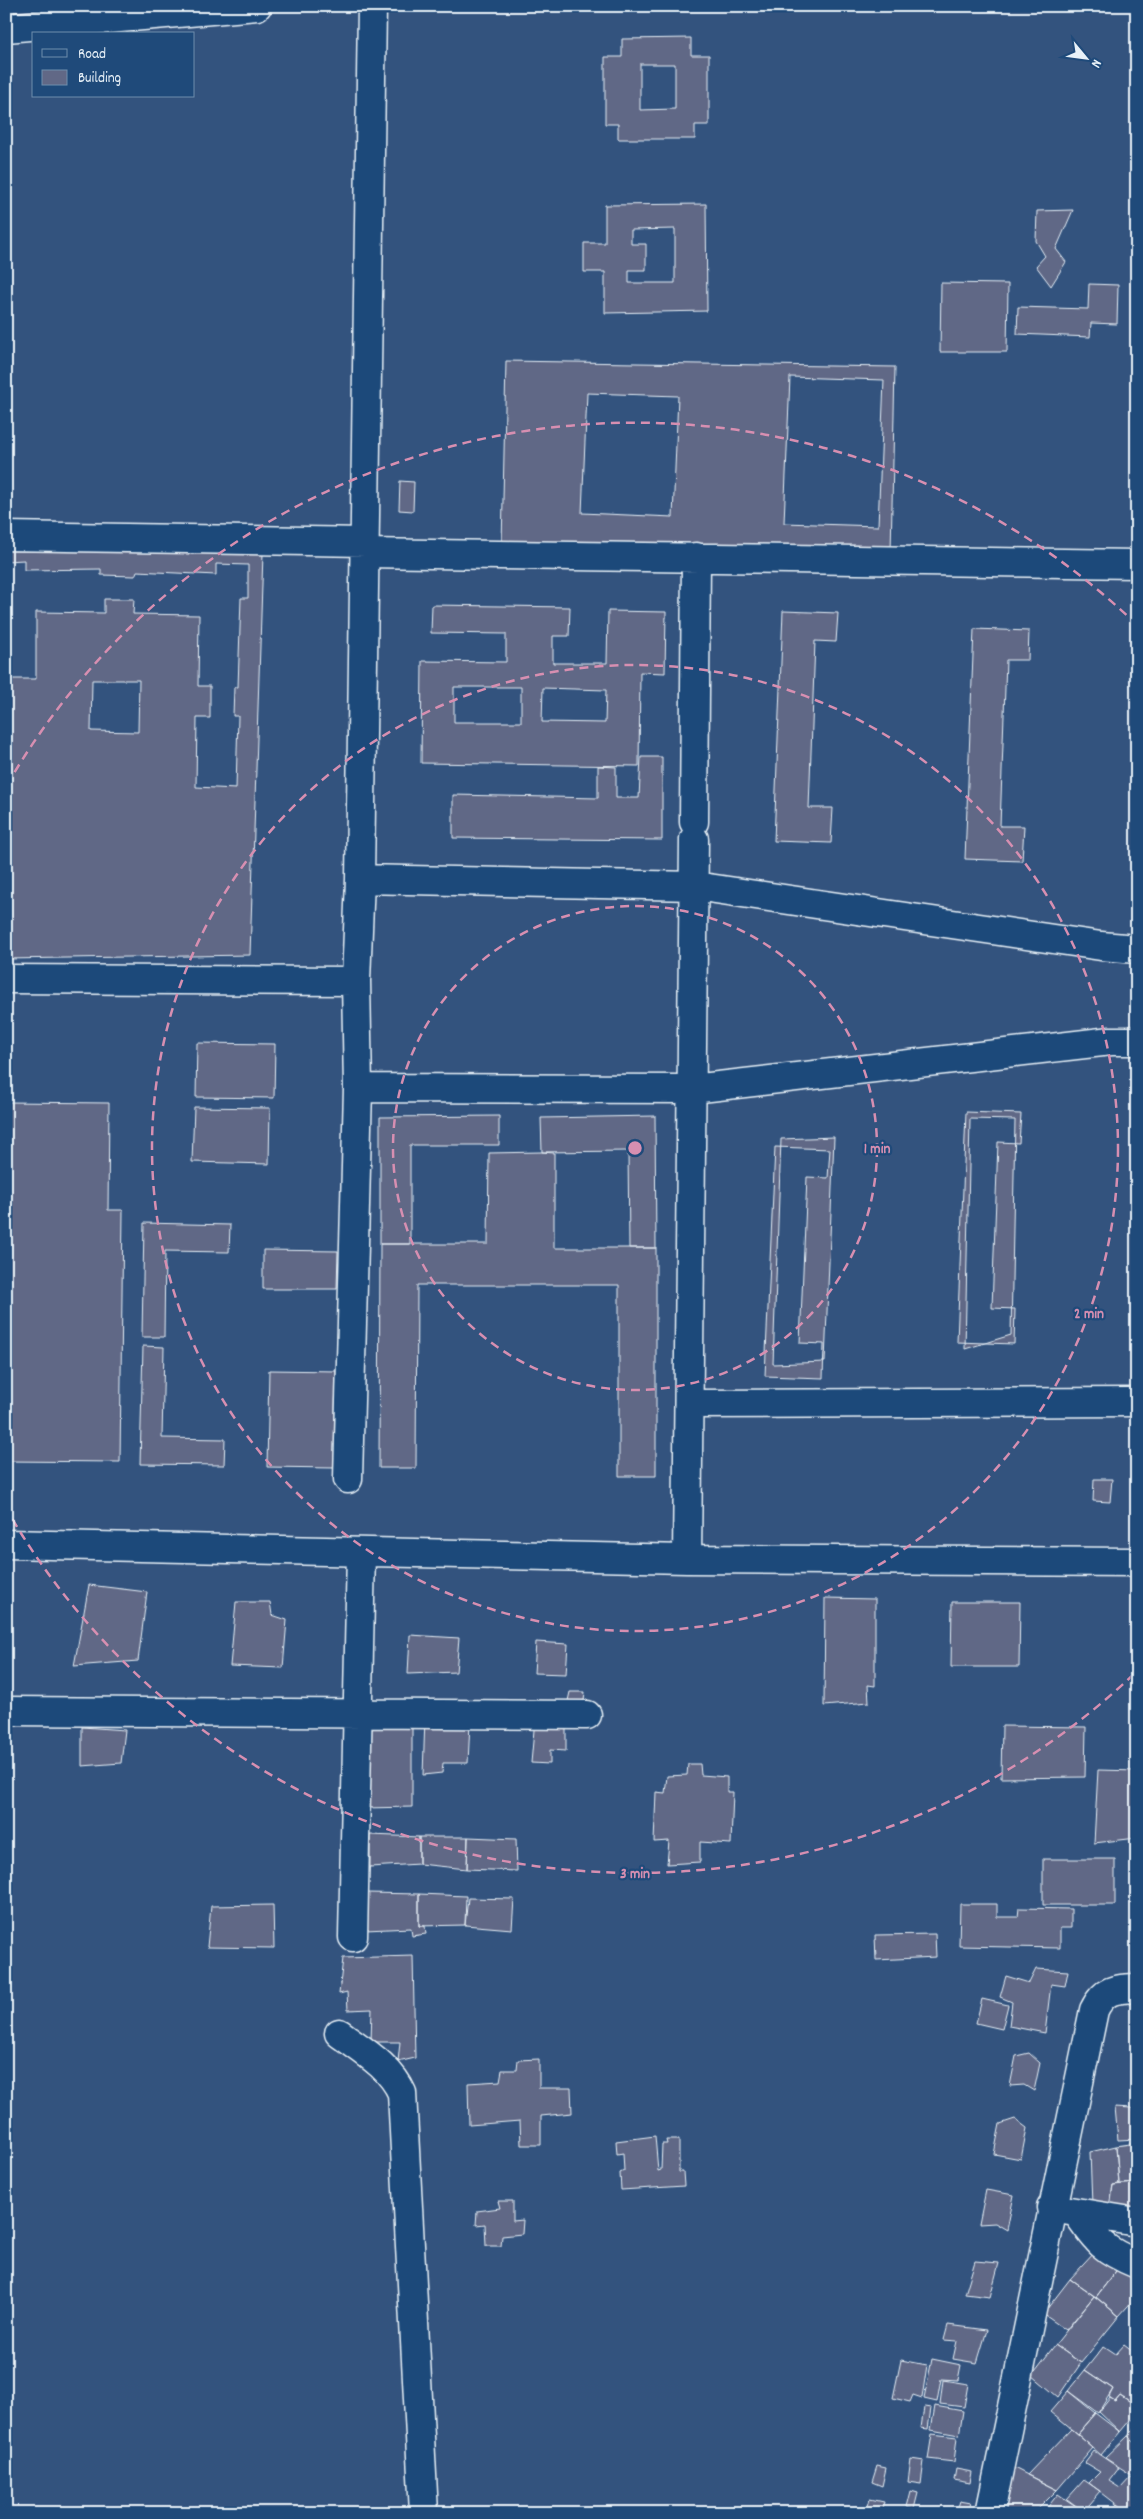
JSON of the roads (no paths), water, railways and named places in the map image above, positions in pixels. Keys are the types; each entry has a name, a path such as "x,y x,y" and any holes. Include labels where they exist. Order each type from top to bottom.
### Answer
{"street":[{"path":"6,28 257,6"},
{"path":"348,1479 358,1088 356,981 360,879 372,6"},
{"path":"6,536 696,557 1137,564"},
{"path":"687,1559 695,886 696,557"},
{"path":"360,879 695,886 1101,946 1137,949"},
{"path":"6,979 356,981"},
{"path":"358,1088 692,1089 1111,1041 1137,1041"},
{"path":"689,1404 1137,1402"},
{"path":"6,1544 687,1559 1137,1562"},
{"path":"353,1937 361,1552"},
{"path":"6,1711 587,1715"},
{"path":"990,2513 1064,2211 1094,2010 1099,1999 1108,1992 1137,1988"},
{"path":"339,2033 385,2067 396,2079 402,2093 424,2513"},
{"path":"1064,2211 1137,2222"},
{"path":"1064,2211 1111,2253 1137,2264"}]}
